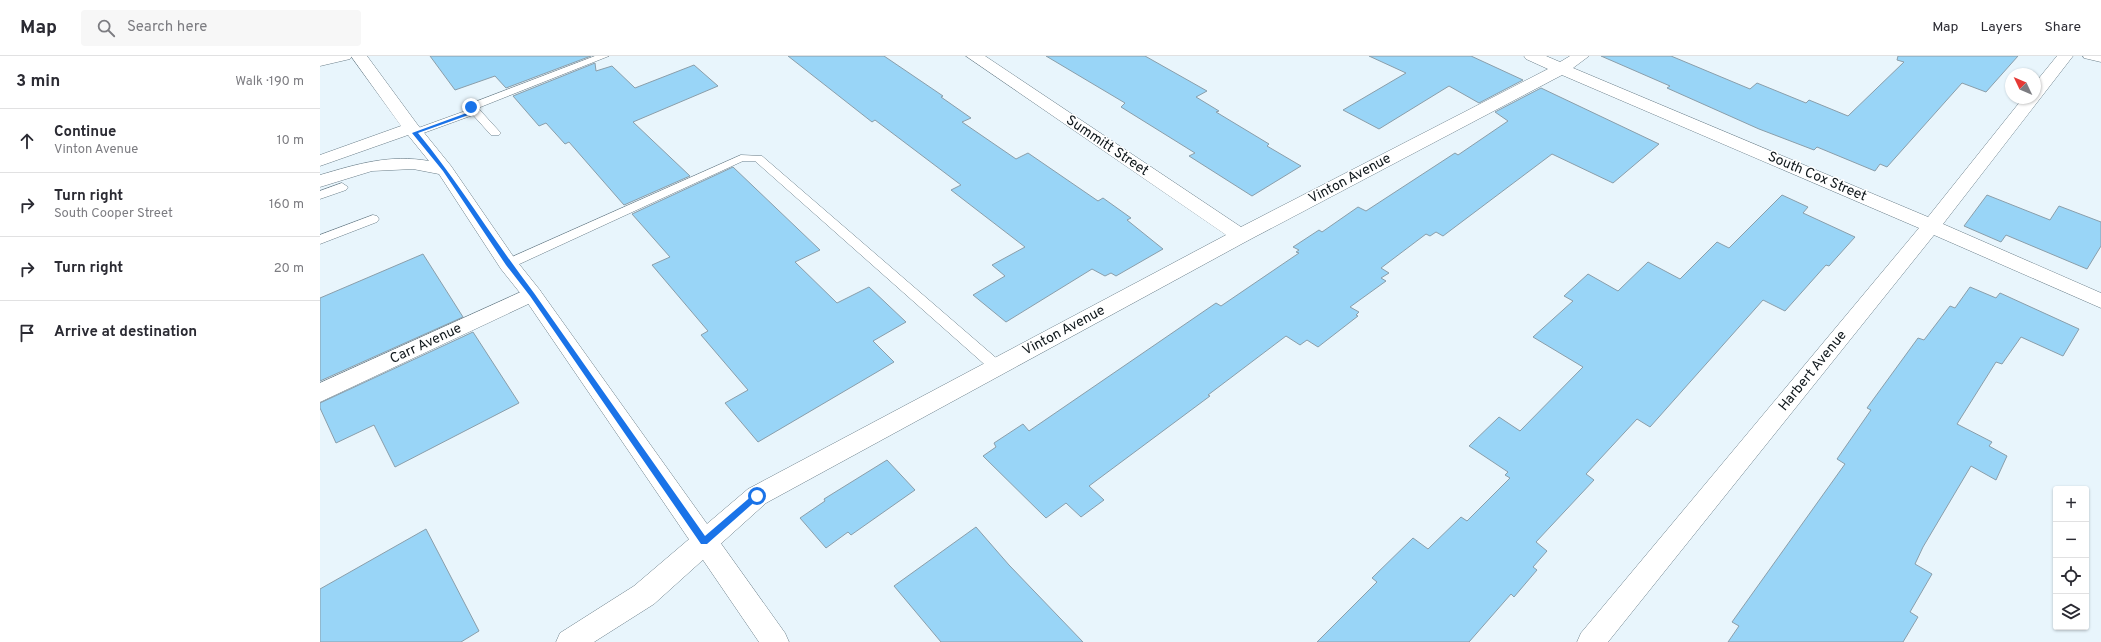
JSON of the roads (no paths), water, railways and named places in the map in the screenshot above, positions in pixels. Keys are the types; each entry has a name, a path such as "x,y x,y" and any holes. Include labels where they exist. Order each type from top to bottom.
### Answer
{"street":[{"path":"320,61 344,56"},
{"path":"360,56 412,130 445,170 508,264 532,294 775,642"},
{"name":"Summitt Street","path":"974,56 1240,236"},
{"name":"South Cox Street","path":"1532,56 1931,226 2101,301"},
{"name":"Vinton Avenue","path":"570,642 644,595 757,496 1240,236 1562,68 1581,56"},
{"path":"2041,86 2065,56"},
{"name":"Harbert Avenue","path":"1591,642 1931,226 2027,104"},
{"path":"320,161 412,130"},
{"path":"320,182 371,166 413,164 445,170"},
{"name":"Carr Avenue","path":"320,393 532,294"}],"lane":[{"path":"494,133 471,107 604,56"},
{"path":"2088,56 2101,60"},
{"path":"412,130 475,111"},
{"path":"508,264 741,158 758,158 997,367"},
{"path":"320,195 342,187"},
{"path":"320,240 373,219"}]}
